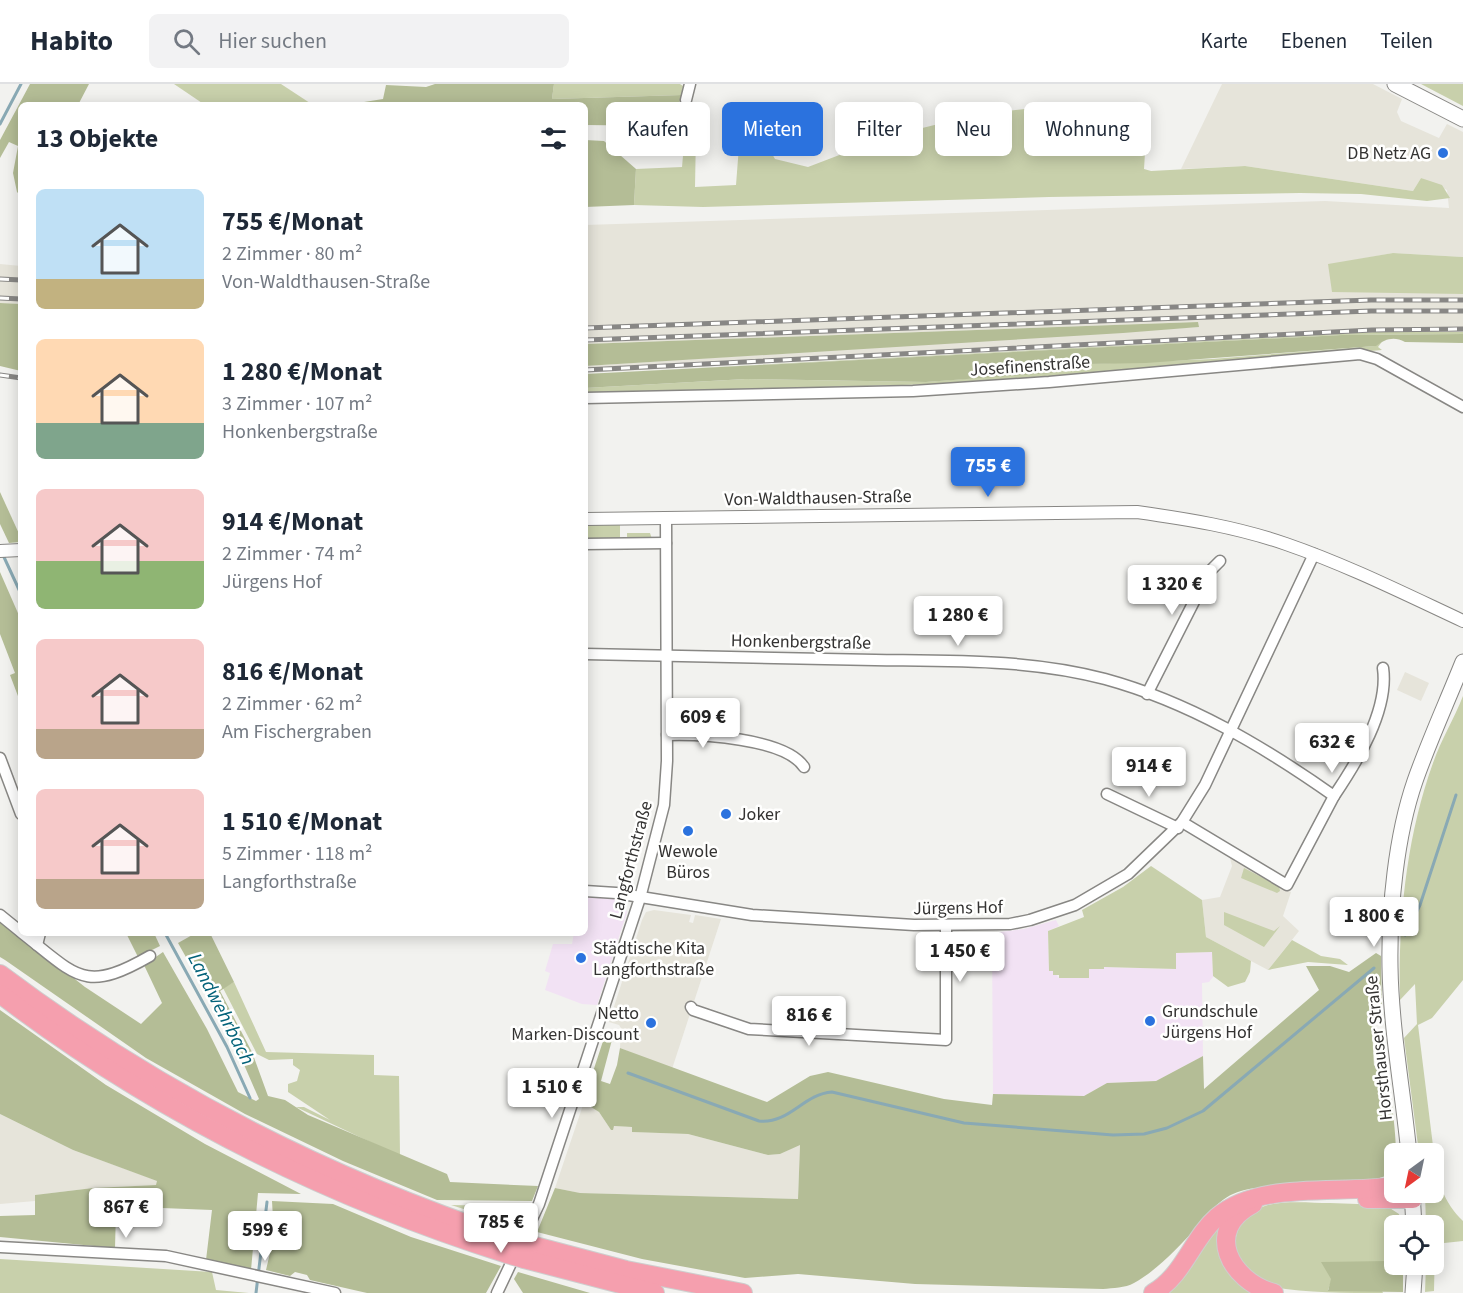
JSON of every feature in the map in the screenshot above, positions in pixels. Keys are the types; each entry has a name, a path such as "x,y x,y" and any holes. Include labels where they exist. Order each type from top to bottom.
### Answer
{"highway":[{"path":"0,974 118,1056 258,1136 402,1201 519,1250 743,1293"},
{"path":"0,994 116,1074 247,1149 376,1208 655,1293"},
{"path":"1153,1293 1166,1286 1180,1270 1214,1219 1245,1199 1266,1194 1384,1188"},
{"path":"1274,1293 1250,1283 1232,1264 1227,1252 1228,1230 1241,1211 1258,1203 1281,1199 1384,1197"}],"main road":[{"path":"1395,84 1463,119"},
{"name":"Horsthauser Straße","path":"1408,1143 1392,996 1390,947 1394,896 1402,835 1415,782 1463,662"},
{"path":"1413,1293 1414,1275"}],"street":[{"path":"686,100 690,84"},
{"name":"Josefinenstraße","path":"588,398 913,391 1049,382 1360,354 1377,359 1463,407"},
{"name":"Von-Waldthausen-Straße","path":"588,519 1117,511 1224,526 1314,554 1463,621"},
{"name":"Langforthstraße","path":"497,1293 539,1204 640,898 664,805 667,735 666,519"},
{"path":"588,544 666,543"},
{"path":"0,551 17,551"},
{"name":"Jürgens Hof","path":"588,891 786,918 946,926 1010,924 1075,905 1128,874 1180,825 1205,785 1314,554"},
{"path":"1147,694 1209,572 1220,561"},
{"name":"Honkenbergstraße","path":"588,654 1019,664 1090,676 1147,694 1231,730 1334,796"},
{"path":"1107,794 1180,825 1287,885 1334,796 1360,758 1385,686 1383,668"},
{"path":"667,735 710,734 741,739 793,756 804,767"},
{"path":"0,758 18,806"},
{"path":"0,915 18,930"},
{"path":"691,1007 693,1010 749,1029 946,1040 946,926"},
{"path":"26,936 67,968 92,978 118,974 150,956"},
{"path":"37,945 39,936"},
{"path":"0,1247 166,1256 335,1293"}],"shaded area":[{"path":"1222,84 1373,84 1402,99 1397,112 1401,121 1439,138 1447,124 1463,132 1463,257 1393,253 1328,265 1418,291 1463,294 1463,332 1287,336 588,373 588,366 1198,327 1198,322 588,344 588,225 1325,201 1449,208 1447,190 1421,178 1413,191 1245,166 1181,169"},
{"path":"0,264 18,266 18,304 0,303"},
{"path":"1405,672 1429,683 1421,701 1397,690"},
{"path":"1230,858 1291,892 1283,916 1299,931 1268,970 1206,937 1202,900 1220,897 1232,866"},
{"name":"Städtische Kita Langforthstraße","path":"588,896 620,899 627,912 597,1005 582,1004 545,990 550,973 545,971 553,944 572,944 573,936 588,936"},
{"path":"654,910 691,915 689,922 693,923 695,915 721,919 672,1069 620,1048 621,1028 609,1022 642,920 646,912"},
{"path":"1056,920 1059,926 1048,931 1049,971 1053,971 1059,978 1089,977 1089,969 1104,969 1104,967 1176,969 1176,953 1212,952 1213,977 1209,982 1202,983 1203,1056 1156,1081 1107,1083 1084,1096 993,1094 992,933 1024,929"},
{"path":"584,1102 599,1112 611,1130 614,1126 632,1127 633,1132 688,1134 768,1155 780,1154 800,1144 798,1199 579,1193 555,1188"},
{"path":"0,1114 73,1150 158,1181 157,1185 93,1188 36,1195 35,1201 0,1204"}],"green space":[{"path":"30,84 89,84 80,102 20,102"},
{"path":"174,84 281,84 308,102 201,102"},
{"path":"435,84 554,84 552,99 682,95 680,102 606,102 606,125 588,125 588,102 364,102 383,99 386,85 426,87"},
{"path":"554,84 680,84 683,86 682,95 552,99"},
{"path":"1421,84 1463,84 1463,106"},
{"path":"18,106 18,146 9,142 0,158 0,140"},
{"path":"1024,109 1024,156 1145,156 1144,169 1151,171 1245,166 1413,191 1421,178 1442,185 1450,198 1427,201 1361,194 1300,193 1049,197 703,207 634,205 636,169 682,167 683,156 696,156 695,187 736,185 738,156 773,156 775,159 808,167 837,156 923,156 923,128 935,125 935,156 1012,156 1012,110"},
{"path":"588,140 604,141 606,156 621,156 636,169 634,205 588,207"},
{"path":"18,146 18,193 13,173"},
{"path":"1393,253 1463,257 1463,294 1332,292 1328,264"},
{"path":"0,303 18,304 18,370 0,366"},
{"path":"1198,322 1199,327 588,366 588,344"},
{"path":"1376,332 1463,332 1463,334 1342,335 588,374"},
{"path":"1463,334 1463,343 1405,342 1393,339 1376,346 1146,363 1089,364 1050,373 926,382 746,379 588,388 588,374 1342,335"},
{"path":"1384,339 1378,347 1382,350 971,383 588,394 588,388 746,379 926,382 1071,370 1089,364 1212,359 1375,346"},
{"path":"0,492 18,531 18,542 9,543 0,524"},
{"path":"620,524 620,539 627,538 627,533 650,533 652,539 588,540 588,525"},
{"path":"0,572 18,613 18,696 10,675 15,673 0,634"},
{"path":"1463,696 1463,980 1432,1018 1418,1025 1433,1143 1418,1143 1404,1038 1417,1024 1415,984 1400,1000 1402,910 1416,821 1436,754"},
{"path":"1151,866 1202,900 1206,937 1251,961 1250,972 1245,982 1228,987 1213,976 1212,952 1176,953 1176,969 1104,967 1104,969 1089,969 1089,978 1059,978 1059,975 1053,975 1053,971 1049,971 1048,931 1084,917 1082,910 1123,887"},
{"path":"1244,868 1279,886 1280,891 1277,893 1241,878"},
{"path":"1224,912 1274,931 1280,926 1264,947 1224,925"},
{"path":"0,920 85,987 141,1024 162,1003 144,965 163,952 207,1029 238,1092 256,1101 259,1099 235,1044 178,943 190,936 211,936 234,982 220,991 252,1052 268,1096 285,1100 308,1115 447,1174 450,1182 538,1186 532,1201 437,1200 343,1161 245,1114 146,1058 0,957"},
{"path":"128,936 155,936 160,946 138,957"},
{"path":"1292,940 1321,956 1340,959 1348,965 1308,962 1268,970"},
{"path":"1376,953 1381,956 1382,1018 1372,1028 1374,1066 1385,1056 1396,1143 1384,1143 1384,1177 1347,1183 1275,1186 1241,1191 1227,1197 1216,1206 1159,1265 1127,1286 1103,1289 915,1284 798,1274 745,1278 642,1259 537,1232 555,1188 580,1193 798,1199 800,1145 780,1154 768,1155 688,1134 632,1132 632,1127 614,1126 611,1130 599,1112 583,1102 607,1029 613,1036 601,1081 610,1084 620,1048 767,1102 810,1076 828,1072 944,1099 992,1105 993,1094 1084,1096 1107,1083 1156,1081 1203,1056 1204,1089 1319,990 1306,966 1330,966 1349,972"},
{"path":"234,982 266,1052 374,1055 374,1075 399,1076 400,1156 296,1107 304,1107 330,1120 288,1092 288,1084 297,1081 300,1070 293,1065 293,1059 269,1060 257,1054 223,988"},
{"path":"0,1010 106,1085 205,1144 301,1194 258,1193 251,1270 206,1260 212,1210 162,1208 116,1211 115,1248 0,1237 0,1216 35,1215 35,1195 93,1188 156,1185 157,1181 73,1150 0,1114"},
{"path":"1444,1194 1463,1221 1463,1241 1444,1243 1444,1215 1426,1215 1425,1203 1444,1203"},
{"path":"272,1201 333,1204 411,1237 501,1266 486,1293 367,1293 310,1280 307,1275 295,1272 290,1276 266,1270 274,1236"},
{"path":"1293,1202 1385,1205 1399,1214 1384,1215 1384,1265 1322,1262 1332,1279 1328,1290 1382,1291 1383,1293 1313,1292 1273,1287 1245,1271 1236,1254 1235,1245 1243,1221 1257,1209"},
{"path":"451,1205 504,1206 504,1209 528,1210 520,1227"},
{"path":"1220,1218 1224,1239 1261,1293 1161,1293"},
{"path":"0,1259 212,1272 216,1290 249,1293 0,1293"},
{"path":"1384,1261 1384,1275 1403,1275 1403,1292 1328,1291 1331,1279 1321,1262"},
{"path":"518,1272 590,1293 523,1293 514,1279"},
{"path":"1426,1275 1434,1275 1434,1291 1425,1292"}],"waterway":[{"path":"0,124 21,84"},
{"name":"Landwehrbach","path":"3,555 18,588"},
{"path":"1405,935 1420,905 1456,795"},
{"name":"Landwehrbach","path":"167,936 227,1047 250,1098"},
{"path":"628,1073 759,1121 779,1118 813,1098 832,1092 964,1123 1113,1135 1144,1134 1167,1128 1203,1111 1374,968"},
{"name":"Landwehrbach","path":"256,1293 267,1202"}],"railway":[{"path":"0,279 18,280"},
{"path":"0,298 18,299"},
{"path":"588,328 1371,300 1463,300"},
{"path":"588,340 1371,311 1463,311"},
{"path":"588,370 1372,330 1463,329"},
{"path":"0,375 18,378"}],"place":[{"name":"DB Netz AG","path":"1443,153"},
{"name":"Joker","path":"726,814"},
{"name":"Wewole Büros","path":"688,831"},
{"name":"Städtische Kita Langforthstraße","path":"581,958"},
{"name":"Grundschule Jürgens Hof","path":"1150,1021"},
{"name":"Netto Marken-Discount","path":"651,1023"}]}
